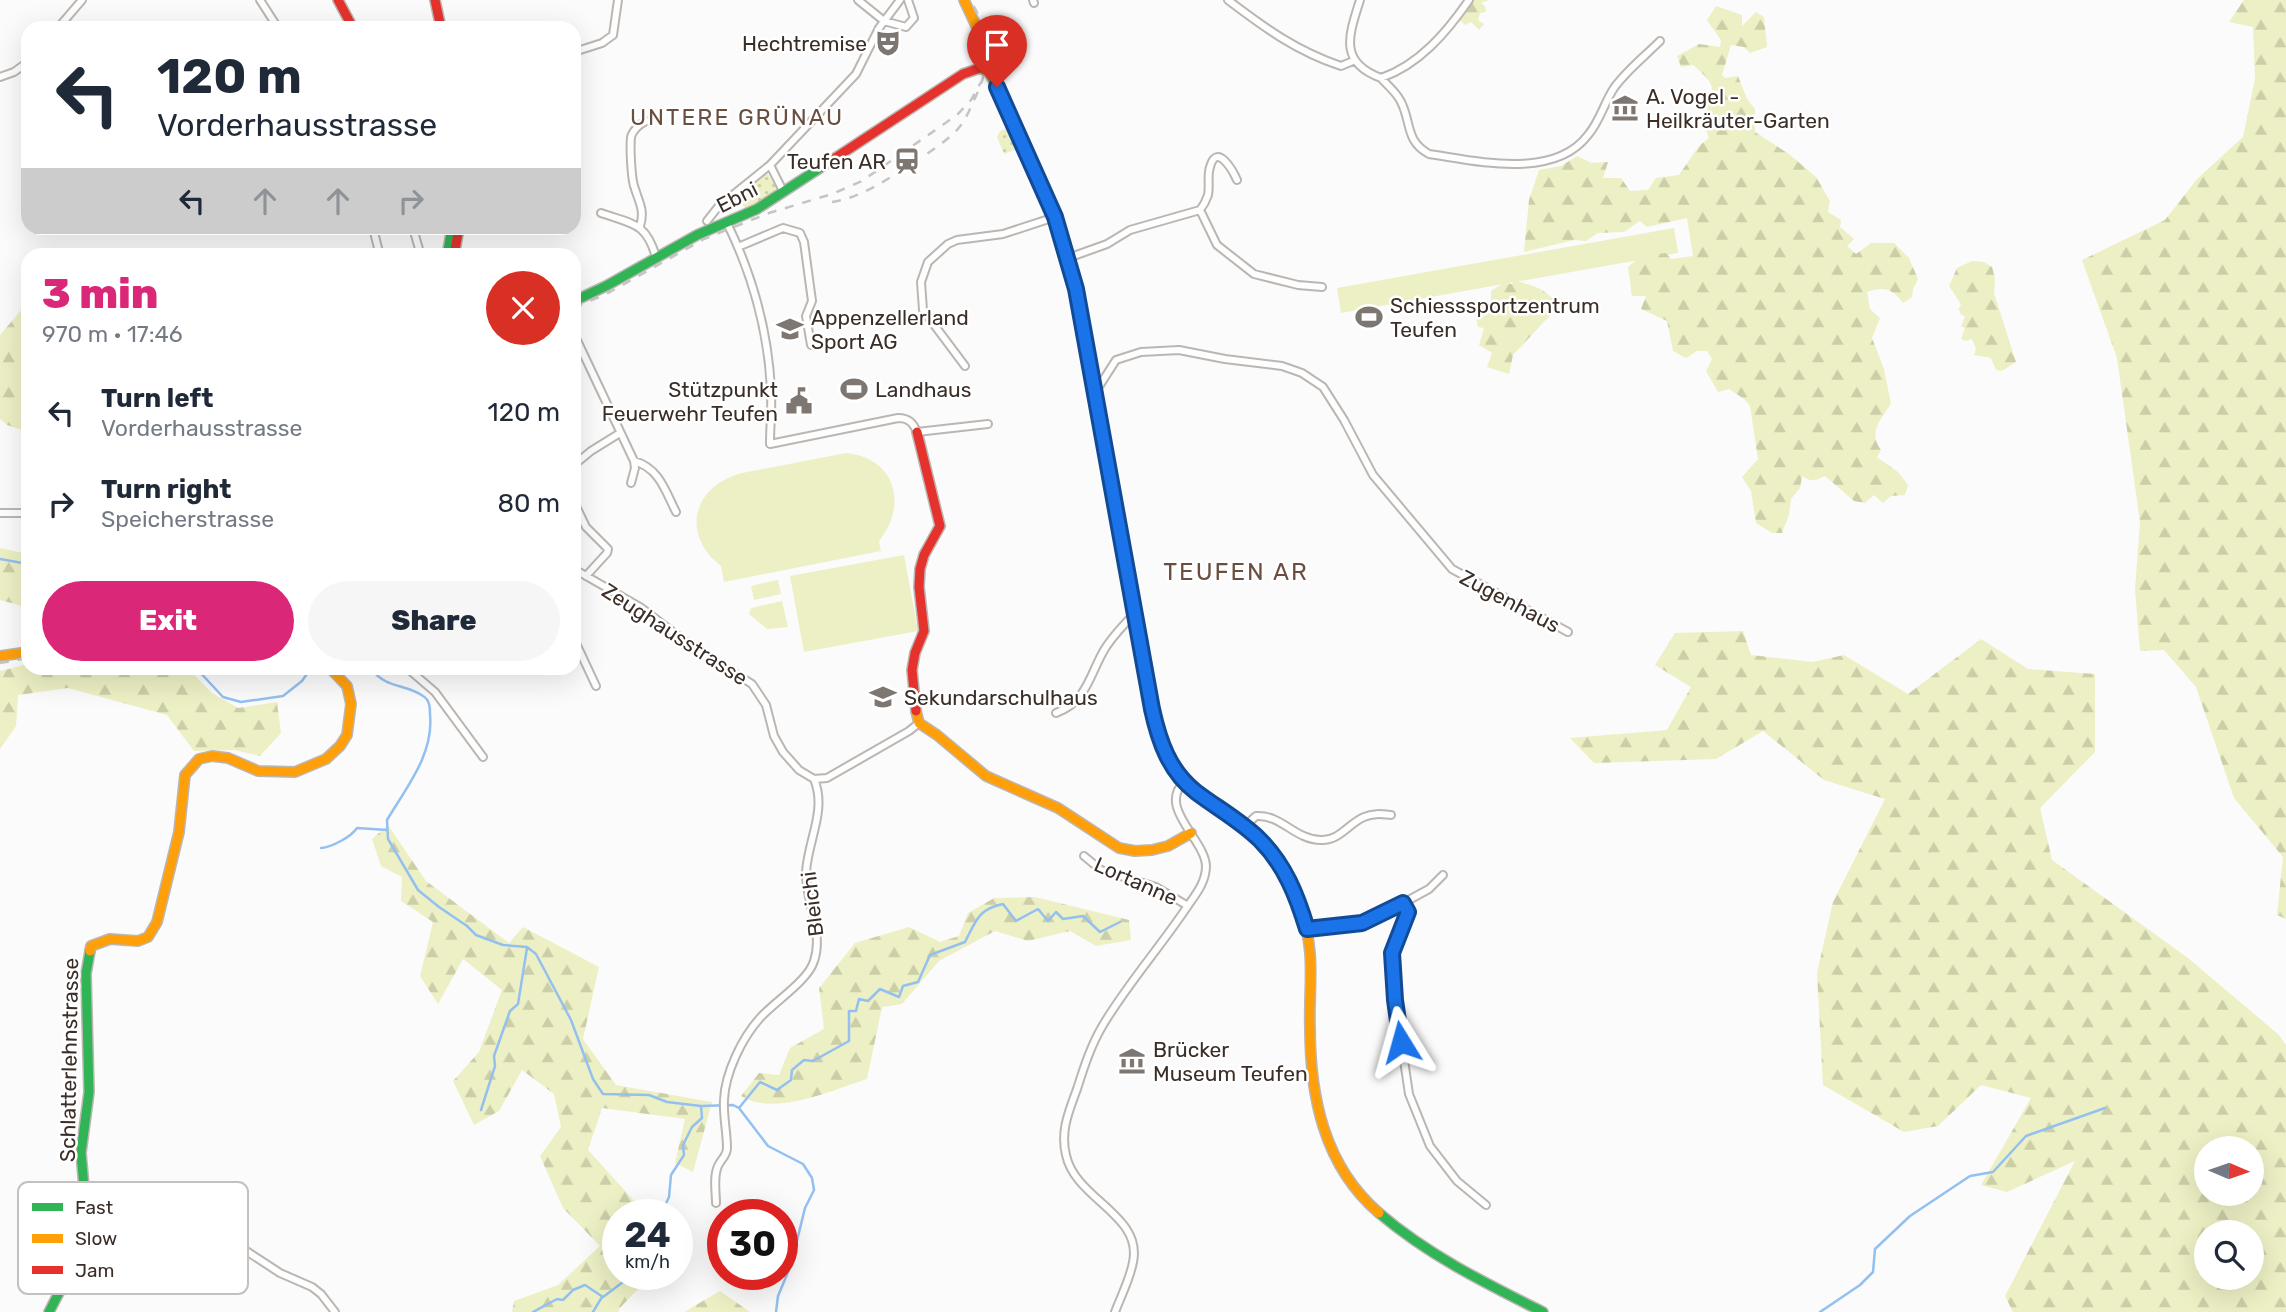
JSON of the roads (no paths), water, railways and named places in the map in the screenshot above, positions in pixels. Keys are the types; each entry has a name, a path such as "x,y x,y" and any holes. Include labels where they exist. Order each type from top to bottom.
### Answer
{"main road":[{"path":"338,0 350,21"},
{"path":"435,0 440,21"},
{"path":"964,0 977,21 981,34 980,68 991,75 1055,217 1068,258 1076,289 1158,735 1168,759 1185,781 1245,826 1266,847 1289,878 1307,929 1314,1094 1322,1128 1345,1175 1379,1215 1421,1247 1543,1312"},
{"name":"Ebni","path":"581,298 697,235 757,209 963,74 980,68"},
{"path":"917,432 940,526 935,540 923,557 919,584 925,627 914,656 912,683 919,723 932,729 972,766 996,782 1076,818 1113,846 1123,850 1155,851 1181,841 1191,833"},
{"path":"0,656 21,653"},
{"name":"Schlatterlehnstrasse","path":"84,1182 81,1153 89,1092 86,974 91,946 110,939 138,941 148,937 157,922 179,832 185,775 199,759 212,756 228,758 258,771 295,772 326,759 340,746 347,735 351,704 347,686 337,675"},
{"name":"Schlatterlehnstrasse","path":"49,1312 58,1294"}],"street":[{"path":"64,21 82,0"},
{"path":"260,0 274,21"},
{"path":"581,50 613,36 618,0"},
{"path":"858,0 884,21 904,27 910,25 914,16 908,0"},
{"path":"706,221 718,207 770,165 856,74 884,21 900,0"},
{"path":"1228,0 1269,32 1303,52 1341,66 1353,61"},
{"path":"1360,0 1350,37 1353,61 1363,70 1381,78 1399,98 1409,132 1418,148 1429,154 1506,164 1553,160 1573,149 1589,135 1616,86 1660,41"},
{"path":"1381,78 1403,69 1426,50 1452,25 1469,0"},
{"path":"0,77 21,67"},
{"path":"640,226 642,215 634,182 631,136 639,125 646,121"},
{"path":"1068,258 1107,244 1130,230 1200,210 1207,199 1210,165 1214,159 1226,160 1237,180"},
{"path":"770,165 783,191"},
{"path":"1200,210 1217,245 1254,274 1298,285 1322,287"},
{"path":"601,214 640,226 651,239 656,257"},
{"path":"965,366 923,310 921,282 928,262 948,244 957,240 1003,234 1055,217"},
{"path":"727,223 759,308 771,392 770,444 898,418 905,418 913,424 917,432 988,424"},
{"path":"738,247 783,228 800,233 804,242 812,300 806,316 811,345"},
{"path":"581,349 634,461 631,483"},
{"name":"Zugenhaus","path":"1094,388 1100,385 1116,360 1141,352 1166,349 1282,366 1302,373 1323,387 1373,475 1452,569 1568,632"},
{"path":"581,459 620,433"},
{"path":"634,461 647,465 656,473 676,512"},
{"path":"0,513 21,513"},
{"path":"581,517 586,527 608,549 586,576"},
{"name":"Zeughausstrasse","path":"581,573 640,607 694,648 752,684 766,705 774,736 783,752 799,770 814,779"},
{"path":"1056,713 1078,701 1103,650 1135,615"},
{"path":"581,654 596,686"},
{"path":"415,675 435,692 483,757"},
{"path":"814,779 827,778 919,723"},
{"name":"Bleichi","path":"716,1199 716,1174 727,1150 724,1097 727,1080 757,1021 814,964 817,940 806,874 808,848 821,803 820,792 814,779"},
{"path":"1115,1312 1133,1262 1134,1247 1125,1225 1089,1194 1073,1175 1066,1157 1063,1136 1067,1116 1095,1039 1200,887 1206,868 1200,847 1175,802 1185,781"},
{"path":"1245,826 1255,816 1265,815 1276,819 1303,838 1321,840 1333,839 1362,817 1391,814"},
{"name":"Lortanne","path":"1084,856 1101,870 1156,887 1188,906"},
{"path":"1307,929 1362,923 1429,889 1443,875"},
{"path":"1403,903 1408,912 1394,944 1392,967 1409,1094 1430,1146 1457,1181 1486,1205"},
{"path":"248,1252 280,1273 312,1287 335,1312"}],"waterway":[{"path":"0,559 21,563"},
{"path":"203,675 223,697 241,702 283,696 306,675"},
{"path":"377,675 383,680 416,692 429,704 430,729 423,757 387,820 388,839 418,890 476,935 503,945 527,947 536,954 571,1020 593,1079 603,1094 649,1095 667,1102 701,1106 733,1105 739,1108 768,1146 803,1164 812,1178 814,1190 805,1208 791,1265 778,1296 776,1312"},
{"path":"321,848 341,841 357,828 387,830"},
{"path":"739,1108 760,1082 777,1090 791,1080 792,1070 804,1060 813,1061 849,1041 849,1011 856,1011 859,999 868,1001 880,989 899,997 903,986 918,982 930,955 965,942 975,922 988,909 1003,904 1016,921 1038,909 1048,921 1056,912 1063,919 1083,916 1100,932 1120,922"},
{"path":"481,1110 495,1066 494,1056 510,1011 518,1004 527,948"},
{"path":"668,1199 671,1175 684,1155 683,1145 692,1127 702,1118 701,1106"},
{"path":"1820,1312 1860,1285 1873,1272 1875,1249 1910,1216 1970,1176 1993,1172 2026,1136 2105,1108"},
{"path":"533,1312 557,1299 563,1300 573,1290 585,1285 603,1297 612,1290"},
{"path":"593,1312 602,1297"}],"railway":[{"path":"832,202 859,194 884,181 937,147 962,124 984,75 987,50 982,26 970,0"},
{"path":"581,305 610,292 704,239 862,181 957,115 971,100 981,82"},
{"path":"0,663 21,659"}],"place":[{"name":"Hechtremise","path":"888,43"},
{"name":"A. Vogel - Heilkräuter-Garten","path":"1625,108"},
{"name":"Teufen AR","path":"907,161"},
{"name":"Schiesssportzentrum Teufen","path":"1369,317"},
{"name":"Appenzellerland Sport AG","path":"790,329"},
{"name":"Landhaus","path":"854,389"},
{"name":"Stützpunkt Feuerwehr Teufen","path":"799,401"},
{"name":"Sekundarschulhaus","path":"883,697"},
{"name":"Brücker Museum Teufen","path":"1132,1061"}],"district":[{"name":"UNTERE GRÜNAU","path":"737,117"},
{"name":"TEUFEN AR","path":"1236,572"}]}
